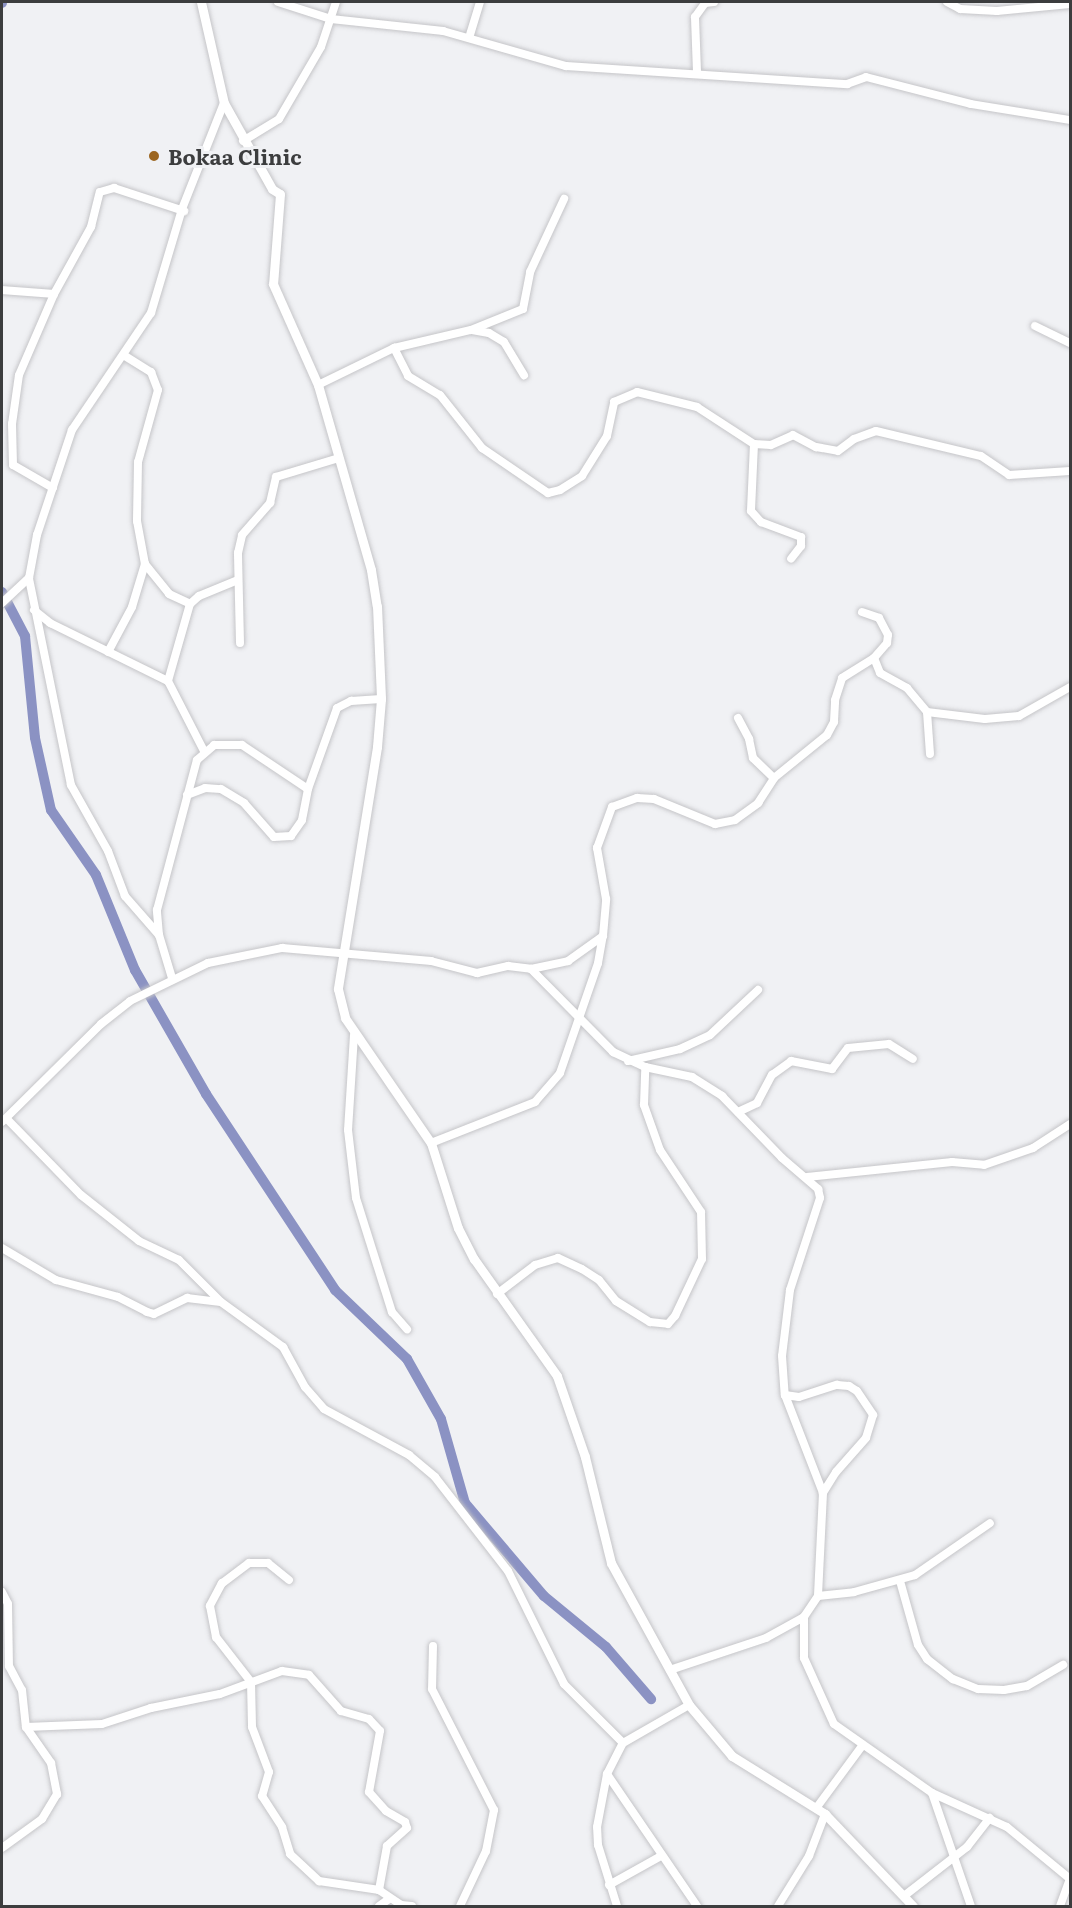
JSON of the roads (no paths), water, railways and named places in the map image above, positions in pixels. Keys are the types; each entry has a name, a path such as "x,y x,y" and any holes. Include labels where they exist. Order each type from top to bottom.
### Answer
{"street":[{"path":"201,2 224,103 243,141 272,189 280,194 271,275 318,385 371,570 380,642 381,699 355,892 343,952 340,1003 354,1035 431,1143 465,1243 497,1293 557,1376 585,1457 611,1563 689,1705 732,1756 817,1807 914,1906"},
{"path":"278,2 331,20 443,31 566,66 614,67 651,75 697,72 847,84 866,77 971,104 1071,120"},
{"path":"243,141 279,119 321,46 336,2"},
{"path":"469,38 480,2"},
{"path":"697,72 695,17 705,3 714,2"},
{"path":"946,2 1018,11 1071,4"},
{"path":"159,935 125,896 108,851 71,784 29,578 53,488 76,421 125,356 161,290 187,194 224,103"},
{"path":"53,488 13,465 12,424 21,367 54,294 91,227 102,189 114,188 184,211"},
{"path":"318,385 394,348 471,330 523,309 532,267 564,199"},
{"path":"2,290 54,294"},
{"path":"1035,326 1071,343"},
{"path":"471,330 489,333 504,342 515,354 524,375"},
{"path":"394,348 412,380 440,395 482,448 540,490 560,490 582,476 597,458 607,436 614,402 637,392 697,407 754,444 771,445 793,435 816,447 838,451 854,439 876,431 981,456 1009,475 1071,471"},
{"path":"125,356 151,372 158,390 138,462 137,521 146,564 168,594 190,604"},
{"path":"754,444 751,510 761,522 801,537 801,546 790,559"},
{"path":"240,643 238,580 242,535 270,503 276,477 339,458"},
{"path":"108,652 132,607 146,564"},
{"path":"2,603 15,588 29,578"},
{"path":"168,681 190,604 199,596 238,580"},
{"path":"34,610 50,623 168,681 204,751"},
{"path":"431,1143 515,1111 546,1093 567,1057 578,1017 598,963 603,936 606,899 597,848 612,807 637,798 654,800 702,820 723,824 735,820 758,803 774,778 832,729 842,678 874,658 887,643 888,635 879,618 862,612"},
{"path":"874,658 880,673 907,687 927,712 930,754"},
{"path":"927,712 985,719 1019,716 1071,687"},
{"path":"187,795 205,788 220,789 244,803 274,837 283,839 291,836 302,820 308,789 337,708 351,701 381,699"},
{"path":"738,718 749,739 753,758 774,778"},
{"path":"172,978 159,935 157,910 187,795 191,771 204,751 214,745 242,745 308,789"},
{"path":"603,936 568,961 531,969 508,966 477,974 431,961 343,952 282,948 243,953 172,978 130,1001 101,1024 4,1121 81,1195 139,1241 179,1260 221,1302 291,1354 305,1387 324,1409 409,1455 435,1477 508,1571 564,1684 623,1743"},
{"path":"531,969 605,1046 628,1061 692,1077 738,1112 782,1158 818,1188 820,1198 790,1290 783,1348 785,1395 823,1493 818,1596 804,1617 742,1649 670,1670"},
{"path":"628,1061 680,1049 710,1035 758,990"},
{"path":"354,1035 348,1130 356,1198 392,1312 408,1329"},
{"path":"738,1112 757,1103 772,1075 791,1061 832,1069 848,1048 889,1044 914,1059"},
{"path":"497,1293 535,1265 558,1258 599,1280 616,1301 650,1322 668,1324 675,1316 702,1259 701,1212 660,1150 644,1105 645,1067"},
{"path":"807,1178 951,1162 984,1165 1034,1148 1071,1124"},
{"path":"2,1248 56,1280 118,1297 154,1314 187,1299 221,1302"},
{"path":"785,1395 799,1397 837,1385 849,1386 857,1391 873,1415 866,1438 836,1472 823,1493"},
{"path":"818,1596 900,1581 925,1570 990,1523"},
{"path":"289,1580 268,1563 249,1563 214,1594 210,1623 216,1637 250,1682 252,1727 269,1772 262,1796 282,1827 290,1854 319,1881 379,1890 389,1899 412,1906"},
{"path":"900,1581 918,1645 927,1659 952,1679 978,1689 1004,1690 1027,1686 1063,1665"},
{"path":"2,1592 8,1604 9,1666 22,1690 26,1727 51,1763 57,1794 42,1819 2,1848"},
{"path":"804,1617 804,1658 831,1719 862,1746 932,1793 990,1818 1070,1879 1060,1906"},
{"path":"433,1646 432,1689 494,1810 486,1851 460,1906"},
{"path":"26,1727 102,1724 282,1671 309,1675 341,1711 376,1725 381,1742 369,1792 386,1811 405,1822 407,1828 387,1846 379,1890"},
{"path":"617,1906 609,1885 597,1827 607,1774 623,1743 689,1705"},
{"path":"817,1807 862,1746"},
{"path":"607,1774 697,1906"},
{"path":"932,1793 971,1906"},
{"path":"778,1906 809,1856 825,1814"},
{"path":"904,1896 954,1858 990,1818"},
{"path":"609,1885 661,1856"},
{"path":"380,1906 389,1899"}],"waterway":[{"path":"2,592 25,636 35,738 51,810 96,875 135,970 206,1094 335,1290 407,1359 441,1419 465,1503 544,1596 606,1647 651,1699"}],"place":[{"name":"Bokaa Clinic","path":"154,156"}]}
